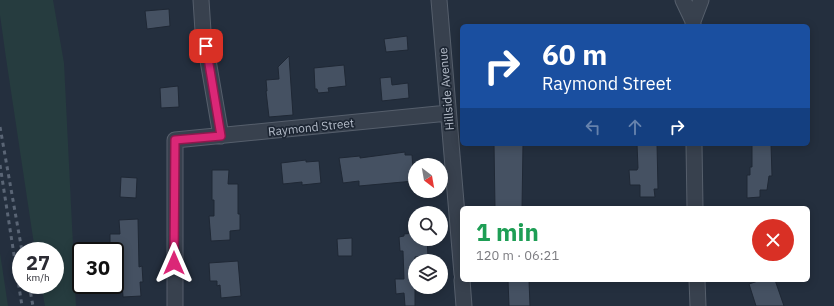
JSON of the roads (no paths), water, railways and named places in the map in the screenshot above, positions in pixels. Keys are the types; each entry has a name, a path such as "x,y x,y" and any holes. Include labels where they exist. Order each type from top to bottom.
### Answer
{"street":[{"path":"201,0 203,31 221,136"},
{"name":"Hillside Avenue","path":"439,0 460,251"},
{"path":"683,0 693,23"},
{"path":"693,23 701,0"},
{"name":"Raymond Street","path":"175,306 175,140 448,113"},
{"path":"694,146 695,206"},
{"path":"462,282 464,306"},
{"path":"697,282 698,306"}],"railway":[{"path":"0,127 20,242"},
{"path":"0,165 22,306"},
{"path":"31,294 33,306"}]}
